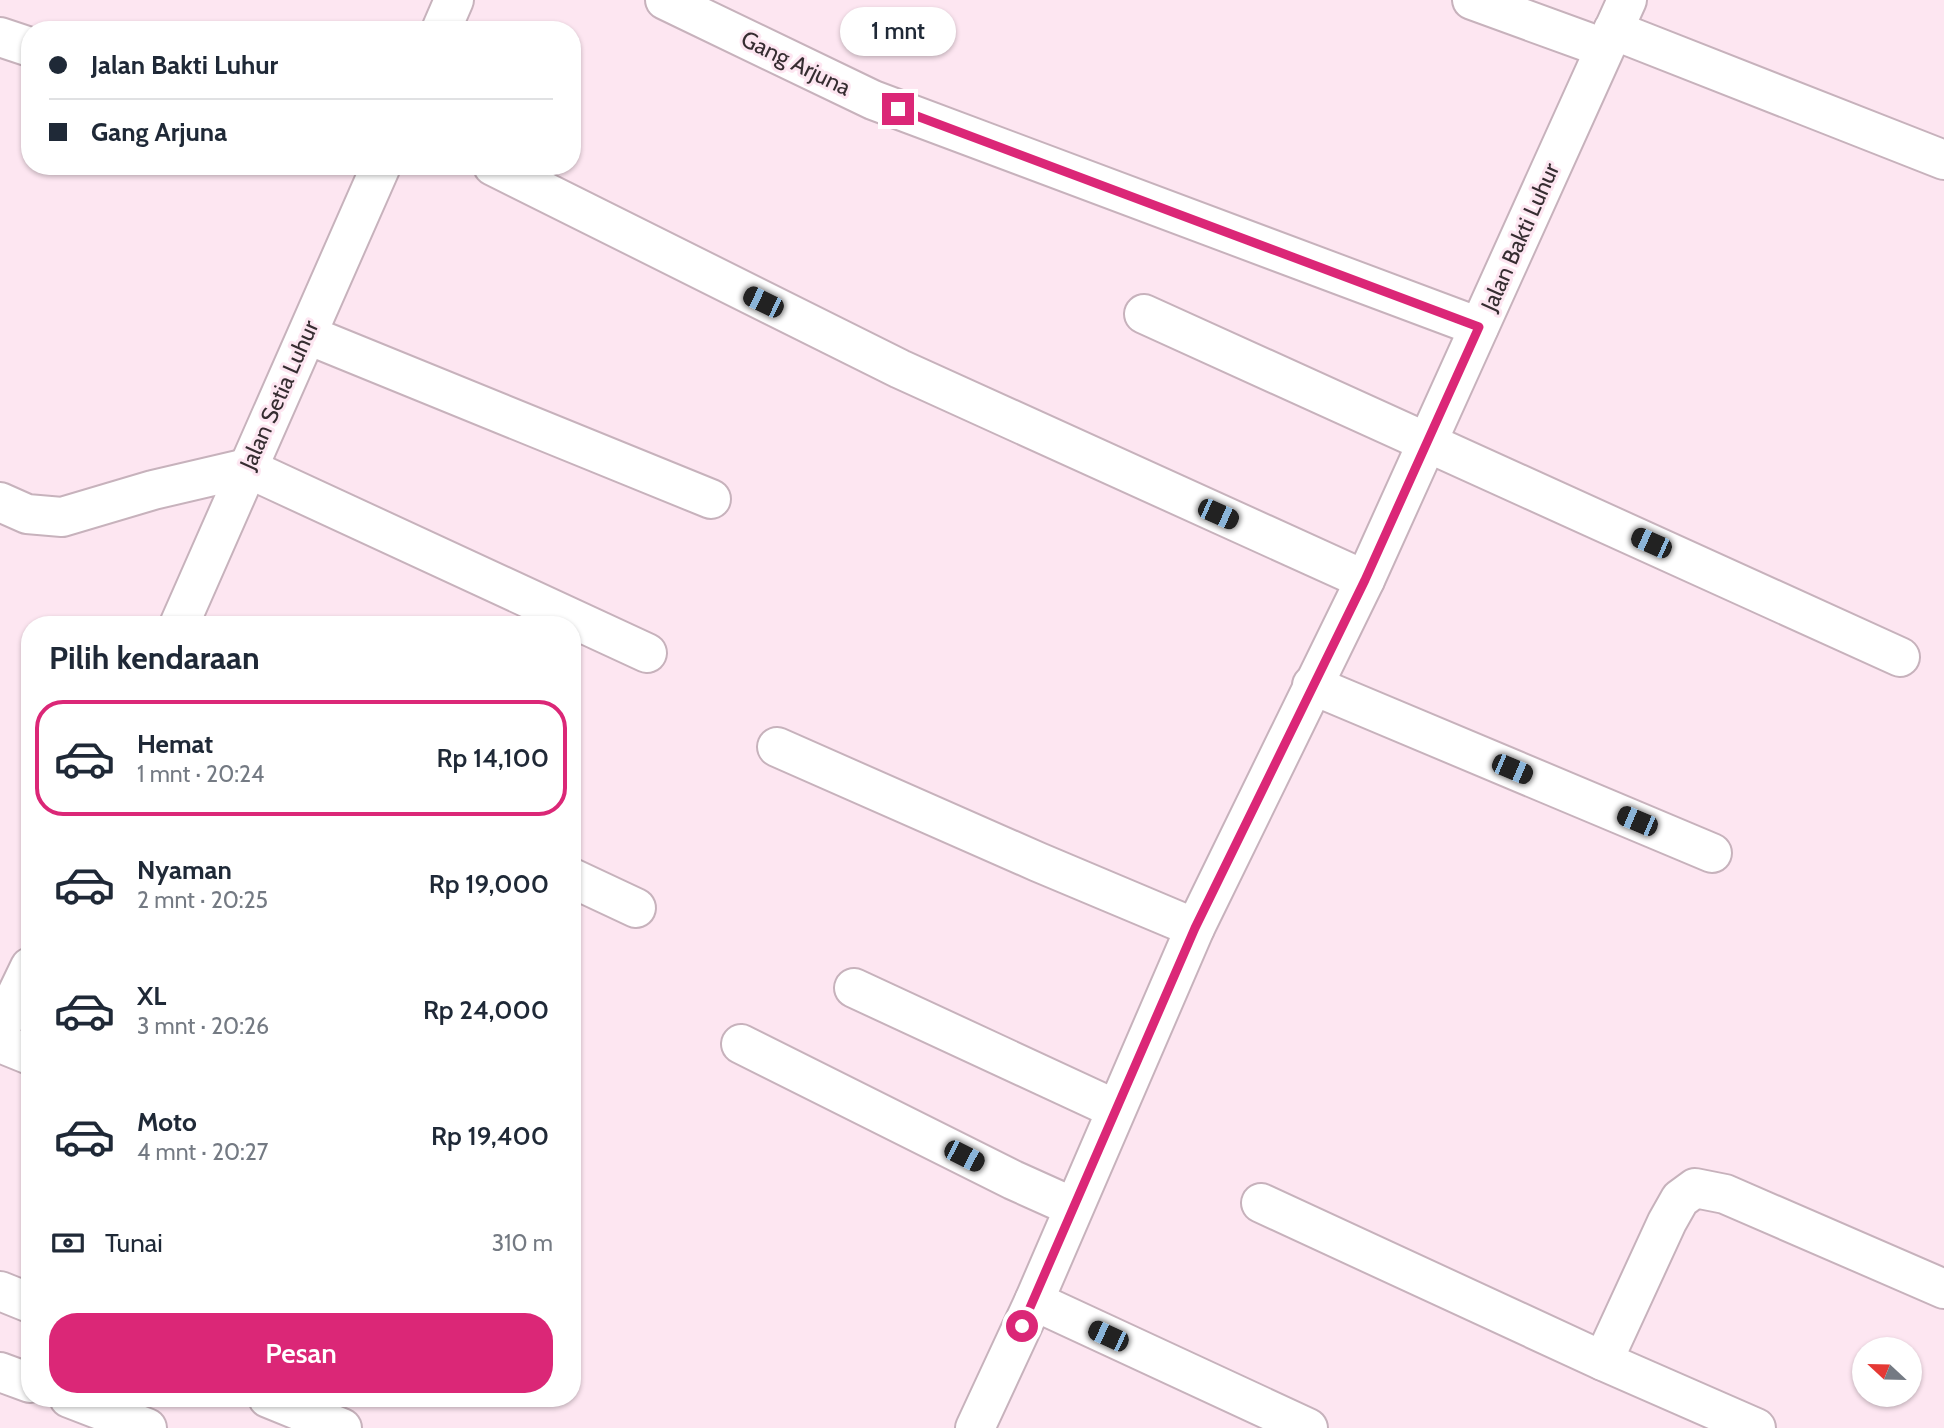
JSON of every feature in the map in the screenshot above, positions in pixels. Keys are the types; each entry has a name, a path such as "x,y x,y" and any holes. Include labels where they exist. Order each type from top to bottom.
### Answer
{"street":[{"path":"445,21 454,0"},
{"name":"Gang Arjuna","path":"665,0 873,100 1479,327"},
{"path":"1472,0 1615,26 1944,160"},
{"name":"Jalan Bakti Luhur","path":"975,1428 1034,1301 1195,928 1365,580 1615,26"},
{"path":"0,37 21,44"},
{"name":"Jalan Setia Luhur","path":"183,616 308,335 373,175"},
{"path":"511,175 900,369 1365,580"},
{"path":"1144,314 1900,657"},
{"path":"308,335 711,499"},
{"path":"0,502 27,514 62,517 153,490 247,468 567,616"},
{"path":"581,622 647,653"},
{"path":"1312,685 1712,853"},
{"path":"776,747 1195,928"},
{"path":"581,882 636,908"},
{"path":"0,1029 21,986"},
{"path":"854,988 1115,1109"},
{"path":"0,1044 21,1052"},
{"path":"741,1044 1013,1180 1073,1207"},
{"path":"1603,1361 1667,1222 1680,1199 1695,1188 1725,1194 1944,1289"},
{"path":"1261,1203 1603,1361 1756,1428"},
{"path":"0,1291 21,1299"},
{"path":"1034,1301 1308,1428"},
{"path":"0,1372 21,1380"},
{"path":"92,1407 147,1428"},
{"path":"290,1407 342,1428"}],"route":[{"path":"898,109 1479,327 1365,580 1195,928 1022,1326"}]}
